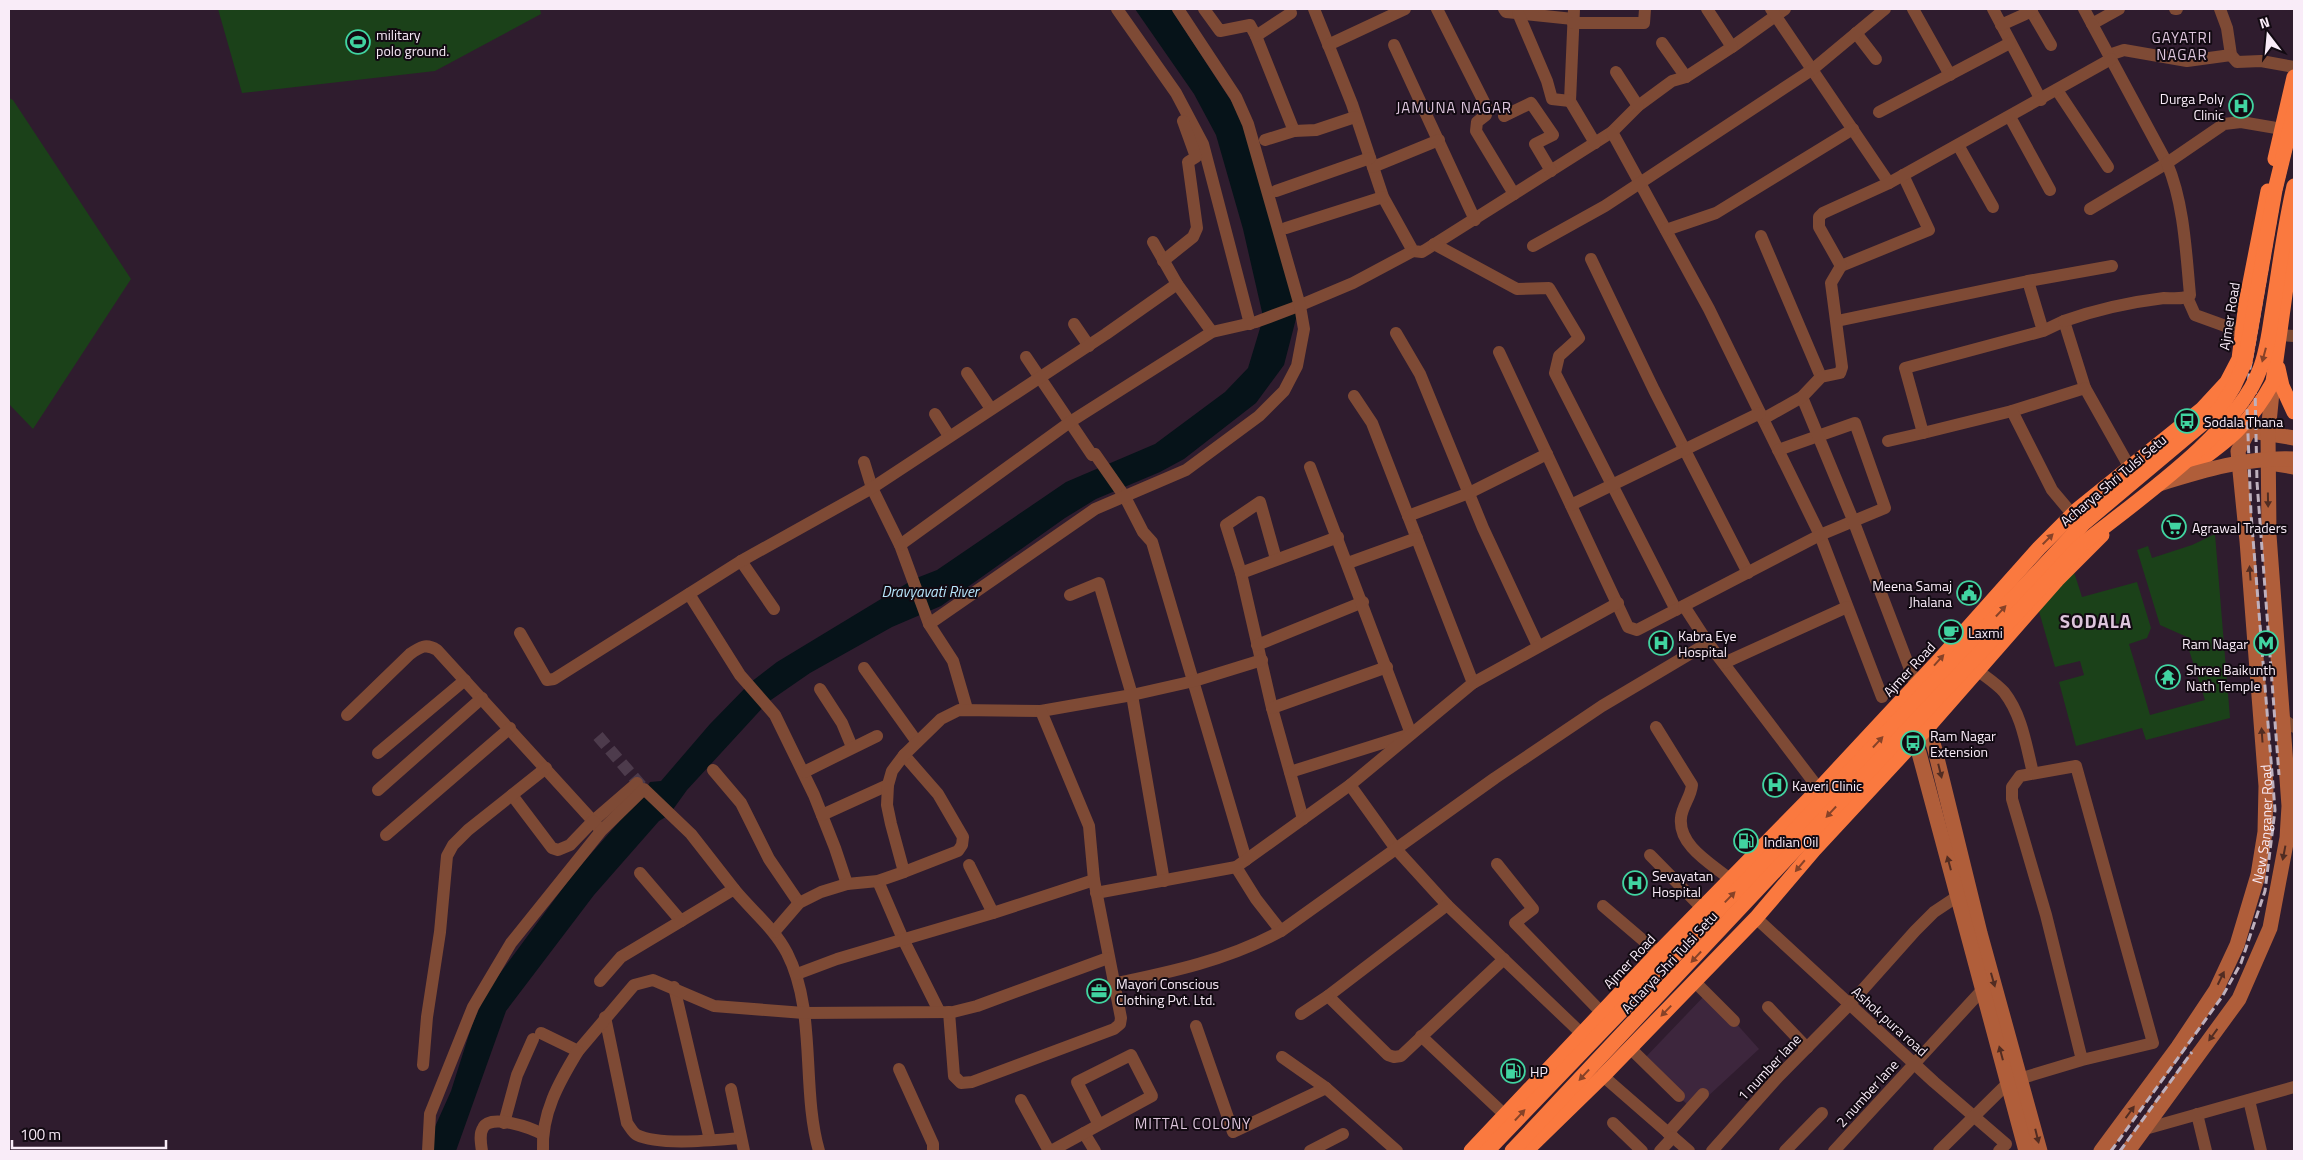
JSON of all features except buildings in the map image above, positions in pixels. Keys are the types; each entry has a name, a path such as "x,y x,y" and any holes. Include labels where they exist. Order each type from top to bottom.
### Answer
{"highway":[{"name":"Ajmer Road","path":"1471,1151 1658,952 1703,909 1905,697 2039,548 2073,515 2202,409 2227,382 2238,360 2266,200 2294,77"},
{"name":"Acharya Shri Tulsi Setu","path":"1487,1151 1775,851 2083,524 2220,409 2234,386 2245,362 2275,190 2294,112"},
{"name":"Acharya Shri Tulsi Setu","path":"1512,1151 2080,546 2157,484 2233,416 2260,371 2276,291 2285,223 2294,186"},
{"path":"1526,1151 1604,1076 1756,918 1814,850 1928,727 2057,580 2101,536 2224,443 2245,430 2273,382 2278,356 2287,336 2294,229"},
{"path":"2278,356 2280,382 2294,412"}],"main road":[{"name":"New Sanganer Road","path":"2128,1151 2239,999 2270,928 2287,838 2289,723 2269,535 2268,433 2273,382"},
{"path":"2202,409 2245,430 2294,438"},
{"path":"2187,421 2238,451 2269,463 2294,467"},
{"path":"2238,451 2245,430"},
{"name":"New Sanganer Road","path":"2101,1151 2178,1047 2216,990 2237,945 2258,875 2265,832 2266,786 2238,451"},
{"path":"2157,484 2231,463 2273,458 2294,459"},
{"path":"1905,697 1928,727 2015,1080 2026,1151"},
{"path":"1888,714 1913,743 1918,753 1984,988 2040,1151"}],"street":[{"path":"1117,9 1176,93 1202,144 1253,323"},
{"path":"929,624 1095,509 1186,470 1251,422 1278,397 1293,375 1302,347 1304,329 1242,107 1178,9"},
{"path":"1204,9 1220,31 1247,24 1256,36 1294,131"},
{"path":"1314,9 1352,104 1355,118 1383,197 1413,251"},
{"path":"1328,45 1405,9"},
{"path":"1436,9 1487,108 1486,115 1477,122 1476,131 1514,194"},
{"path":"1504,9 1506,12 1644,23 1645,9"},
{"path":"1707,9 1732,47"},
{"path":"1533,246 1605,206 1813,69 1884,9"},
{"path":"1913,9 1950,74"},
{"path":"1993,9 2041,100"},
{"path":"1923,433 1905,368 2043,331 2083,315 2162,298 2186,297 2190,294 2185,242 2172,175 2084,9"},
{"path":"2092,24 2119,9"},
{"path":"2220,9 2227,28 2231,56 2237,62 2261,61 2294,66"},
{"path":"1256,36 1292,10"},
{"path":"2001,25 2031,10 2051,45"},
{"path":"900,545 1070,422 1212,332 1253,323 1353,283 1413,251 1422,252 1475,220 1612,132 1638,106 1672,80 1686,77 1732,47 1777,11 1889,183"},
{"path":"1518,13 1552,99 1570,100"},
{"path":"1574,17 1570,100 1594,143"},
{"path":"1856,32 1876,59"},
{"path":"1879,112 2010,42"},
{"path":"1662,43 1686,77"},
{"path":"1394,45 1475,220"},
{"path":"1841,266 1819,227 1819,217 1889,183 2041,100 2110,57 2124,50 2187,61 2231,56"},
{"path":"1616,72 1638,106"},
{"path":"2057,90 2108,166"},
{"path":"1504,116 1531,103 1553,135 1535,144 1550,171"},
{"path":"2010,117 2050,190"},
{"path":"1265,140 1294,131 1316,130 1355,118"},
{"path":"1163,261 1193,237 1197,228 1188,162 1196,157 1183,121"},
{"path":"2090,209 2167,163 2224,124 2241,122 2282,129"},
{"path":"1666,230 1716,213 1853,129"},
{"path":"1612,132 1709,309 1820,535 1882,697"},
{"path":"1276,191 1439,140"},
{"path":"1958,145 1993,207"},
{"path":"1571,505 1684,450 1802,397 1822,378 1840,373 1842,367 1831,283 1841,266 1929,230 1903,175"},
{"path":"1286,228 1383,197"},
{"path":"1761,236 1822,378"},
{"path":"1153,242 1177,284 1212,332"},
{"path":"1434,244 1517,288 1549,288 1579,338 1559,356 1555,373 1612,484 1680,608 1819,788"},
{"path":"1591,259 1684,450 1748,573"},
{"path":"1837,321 2028,281 2112,266"},
{"path":"2028,281 2043,331"},
{"path":"520,633 548,680 554,679 741,561 872,488 1089,346 1177,284"},
{"path":"2186,297 2195,315 2242,332"},
{"path":"2064,321 2085,388 2130,468"},
{"path":"1074,324 1089,346"},
{"path":"1396,333 1420,374 1482,528 1538,646"},
{"path":"1499,352 1628,626 1637,630 1820,535 1885,508 1855,423 1820,437 1778,450"},
{"path":"1026,357 1070,422 1125,497 1142,532 1152,542 1194,682 1241,863 1256,899 1281,931"},
{"path":"967,373 991,410"},
{"path":"1888,441 2012,411 2085,388"},
{"path":"1354,396 1372,423 1473,683"},
{"path":"1802,397 1853,520 1916,685"},
{"path":"2012,411 2052,490 2073,515"},
{"path":"935,414 949,436"},
{"path":"1408,516 1469,493 1547,454"},
{"path":"864,462 872,488 900,545 929,624 954,661 967,709"},
{"path":"1310,467 1348,562 1411,734"},
{"path":"1276,559 1260,502 1226,526 1241,573 1272,708 1303,819"},
{"path":"1241,573 1338,537"},
{"path":"1348,562 1417,538"},
{"path":"741,561 774,609"},
{"path":"1070,595 1099,583 1132,695 1164,881"},
{"path":"689,594 740,675 774,715 804,772 822,815 846,884"},
{"path":"1257,646 1363,602"},
{"path":"1096,894 1164,881 1241,863 1350,785 1473,683 1618,603"},
{"path":"1724,663 1847,607"},
{"path":"1113,984 1175,971 1217,959 1257,944 1281,931 1602,706 1708,642"},
{"path":"347,715 410,654 421,646 430,646 437,650 510,728 597,826"},
{"path":"904,872 887,805 888,786 892,771 904,755 941,719 959,710 1040,711 1132,695 1194,682 1262,660"},
{"path":"1272,708 1387,667"},
{"path":"864,668 917,742"},
{"path":"1977,670 2003,691 2014,706 2021,724 2033,773"},
{"path":"378,753 465,680"},
{"path":"820,689 842,723 852,746"},
{"path":"378,790 482,698"},
{"path":"878,881 903,939 944,1012 954,1076 961,1083 972,1082 1114,1029 1120,1024 1121,1018 1096,894 1089,826 1040,711"},
{"path":"386,835 510,728"},
{"path":"1656,728 1692,785 1681,818 1681,831 1688,844 1730,880"},
{"path":"1290,772 1411,734"},
{"path":"804,772 852,746 877,736"},
{"path":"774,932 799,903 821,892 846,884 878,881 958,851 962,845 962,837 938,794 904,755"},
{"path":"1939,1151 1973,1116 2015,1080 2082,1060 2153,1043 2076,766 2020,776 2012,786 2012,798 2046,915 2082,1060"},
{"path":"423,1065 426,1017 440,932 446,856 453,845 468,830 546,768"},
{"path":"713,770 741,803 769,859 799,903"},
{"path":"1350,785 1396,849 1447,905 1582,1034"},
{"path":"512,795 552,848 558,850 597,826 641,786 674,816 734,889 774,932 797,974 804,1013 810,1104 819,1151"},
{"path":"822,815 888,786"},
{"path":"428,1151 430,1114 472,1007 511,943 597,826"},
{"path":"1650,855 1703,909"},
{"path":"1497,864 1533,909 1515,923 1602,1013"},
{"path":"968,865 993,913"},
{"path":"640,873 681,921"},
{"path":"797,974 837,959 993,913 1094,880"},
{"path":"600,981 621,957 734,889"},
{"name":"1 number lane","path":"1712,1151 1849,1005 1915,931 1934,912 1958,896"},
{"path":"1301,1014 1328,996 1447,905"},
{"path":"1603,906 1658,952"},
{"name":"Ashok pura road","path":"1756,918 1849,1005 1973,1116 2002,1148"},
{"path":"542,1151 542,1134 545,1119 560,1082 578,1051 634,985 653,980 674,987 690,997 714,1006 804,1013 944,1012 977,1006 1108,958"},
{"path":"1328,996 1388,1055 1394,1057 1401,1056 1504,959"},
{"path":"1694,981 1734,1021"},
{"path":"674,987 710,1140"},
{"name":"2 number lane","path":"1834,1151 1984,988"},
{"path":"1768,1007 1807,1048"},
{"path":"605,1017 627,1123 635,1134 650,1140 685,1146 710,1140 740,1138"},
{"path":"1196,1026 1233,1132 1326,1088"},
{"path":"504,1123 517,1074 537,1036 578,1051"},
{"path":"1421,1036 1505,1115"},
{"path":"1630,1048 1679,1096"},
{"path":"1021,1100 1050,1151 1099,1125 1152,1096 1131,1055 1077,1082 1099,1125"},
{"path":"1282,1057 1326,1088 1397,1151"},
{"path":"899,1069 933,1144 933,1151"},
{"path":"1604,1076 1688,1151"},
{"path":"2145,1129 2294,1087"},
{"path":"731,1089 744,1151"},
{"path":"1660,1151 1670,1135 1703,1094"},
{"path":"2249,1100 2261,1151"},
{"path":"1785,1151 1822,1113"},
{"path":"2197,1114 2206,1151"},
{"path":"482,1151 481,1134 485,1125 491,1122 531,1127 542,1134"},
{"path":"1613,1123 1642,1151"},
{"path":"1084,1133 1095,1151"},
{"path":"1310,1151 1343,1134"}],"shaded area":[{"path":"1708,992 1759,1049 1693,1110 1642,1061"}],"green space":[{"name":"military polo ground.","path":"218,9 540,9 541,14 435,71 242,93"},
{"path":"9,98 13,100 131,279 33,429 9,404"},
{"path":"2215,534 2230,718 2146,740 2142,728 2076,746 2059,682 2084,675 2080,661 2055,667 2038,608 2073,569 2082,597 2137,582 2151,628 2147,638 2129,644 2150,715 2205,700 2189,650 2192,647 2187,637 2160,625 2137,550 2148,546 2152,558 2192,545"}],"water":[{"name":"Dravyavati River","path":"1135,9 1171,9 1239,113 1298,311 1284,365 1256,403 1184,459 1160,472 1096,499 1065,518 941,606 892,627 810,673 768,702 687,790 669,815 659,821 594,895 506,1011 456,1151 431,1151 434,1129 451,1091 472,1025 487,991 574,873 640,798 650,782 661,781 710,724 751,682 777,662 914,579 937,570 1066,482 1155,444 1225,392 1248,368 1261,325 1262,312 1243,229 1216,135 1194,94"}],"tunnel":[{"path":"598,736 644,789"}],"railway":[{"path":"2111,1151 2222,997 2241,963 2265,891 2275,810 2251,514 2247,408 2249,374 2280,193 2294,134"},
{"path":"2255,386 2257,482 2279,775"},
{"path":"2120,1151 2192,1052"}],"place":[{"name":"military polo ground.","path":"358,42"},
{"name":"Durga Poly Clinic","path":"2241,106"},
{"name":"Sodala Thana","path":"2187,421"},
{"name":"Agrawal Traders","path":"2174,527"},
{"name":"Meena Samaj Jhalana","path":"1969,593"},
{"name":"Laxmi","path":"1951,632"},
{"name":"Kabra Eye Hospital","path":"1661,643"},
{"name":"Ram Nagar","path":"2266,643"},
{"name":"Shree Baikunth Nath Temple","path":"2168,677"},
{"name":"Ram Nagar Extension","path":"1913,743"},
{"name":"Kaveri Clinic","path":"1775,785"},
{"name":"Indian Oil","path":"1746,841"},
{"name":"Sevayatan Hospital","path":"1635,883"},
{"name":"Mayori Conscious Clothing Pvt. Ltd.","path":"1099,991"},
{"name":"HP","path":"1513,1071"}],"district":[{"name":"GAYATRI NAGAR","path":"2182,46"},
{"name":"JAMUNA NAGAR","path":"1454,107"},
{"name":"SODALA","path":"2096,620"},
{"name":"MITTAL COLONY","path":"1193,1123"}]}
